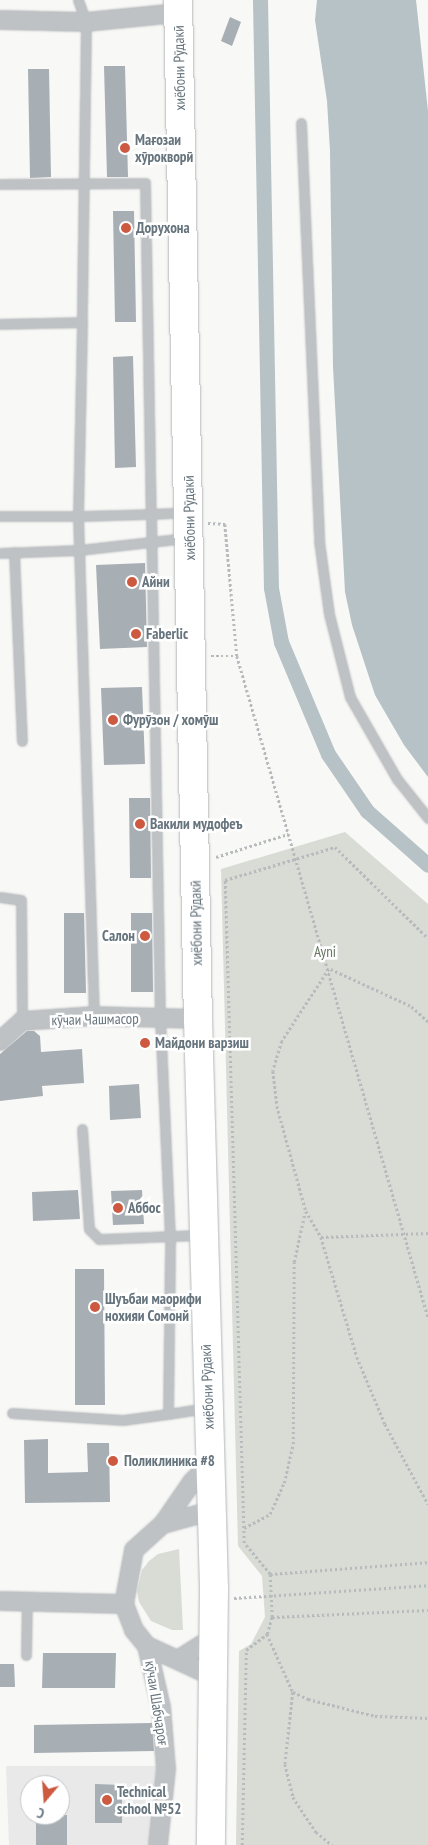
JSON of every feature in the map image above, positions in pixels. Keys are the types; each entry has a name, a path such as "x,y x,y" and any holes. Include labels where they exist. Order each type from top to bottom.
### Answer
{"highway":[{"name":"хиёбони Рӯдакӣ","path":"178,6 194,524 198,1019 214,1637 211,1845"}],"street":[{"path":"2,16 86,22 178,6"},
{"name":"кӯчаи Чашмасор","path":"22,1022 94,1016 198,1019"},
{"path":"0,1042 22,1022"},
{"path":"0,1601 27,1600 124,1604 134,1550 163,1524 192,1482 210,1464"},
{"path":"163,1524 211,1511"},
{"name":"кӯчаи Шабчароғ","path":"124,1604 134,1630 147,1646 161,1707 166,1769 158,1845"},
{"path":"179,1659 214,1637"},
{"path":"147,1646 179,1659 214,1677"}],"lane":[{"path":"78,0 86,22 78,516 94,1016"},
{"path":"301,123 319,541 329,614 350,696 397,779 428,818"},
{"path":"0,184 146,183 160,1019 170,1238 168,1414"},
{"path":"0,324 82,322"},
{"path":"0,516 151,514 194,524"},
{"path":"0,553 79,550 153,542 194,524"},
{"path":"14,552 22,741"},
{"path":"0,898 21,900 22,1022"},
{"path":"82,1129 88,1229 99,1240 203,1235"},
{"path":"12,1412 123,1420 207,1408"},
{"path":"26,1655 27,1600"}],"path":[{"path":"194,524 225,524 237,656 406,1235 428,1318"},
{"path":"210,656 237,656"},
{"path":"214,858 288,834"},
{"path":"242,1845 246,1650 267,1634 272,1617 270,1574 244,1543 225,880 297,860 335,847 428,938"},
{"path":"329,969 410,1006 428,1022"},
{"path":"329,969 282,1041 273,1071 277,1106 306,1211 321,1237 370,1391 428,1504"},
{"path":"244,1528 270,1514 284,1483 293,1444 294,1262 306,1211"},
{"path":"321,1237 428,1233"},
{"path":"270,1574 428,1562"},
{"path":"232,1598 428,1585"},
{"path":"272,1617 428,1610"},
{"path":"267,1634 293,1692 286,1764 293,1797 316,1832 332,1845"},
{"path":"293,1692 334,1707 375,1716 428,1718"}],"shaded area":[{"path":"317,0 416,0 428,111 428,777 404,745 375,695 352,625 345,592 333,367 330,151 327,101 315,20"},
{"name":"Technical school №52","path":"6,1766 159,1766 150,1845 9,1845"}],"green space":[{"name":"Ayni","path":"345,832 428,904 428,1845 236,1845 239,1651 251,1644 265,1617 262,1576 238,1546 221,869"},
{"path":"179,1549 183,1630 172,1630 151,1621 139,1602 137,1591 142,1570 149,1561 158,1554"}],"building":[{"path":"230,17 241,22 232,46 221,41"},
{"path":"104,66 125,66 128,177 107,177"},
{"path":"28,69 49,69 51,177 30,178"},
{"path":"113,211 134,211 136,322 115,322"},
{"path":"133,356 136,467 115,468 113,357"},
{"path":"145,563 147,647 100,649 96,565"},
{"path":"142,687 145,764 104,765 101,688"},
{"path":"129,798 150,798 151,878 130,878"},
{"path":"64,913 84,913 86,993 64,993"},
{"path":"131,913 152,913 153,992 131,992"},
{"path":"27,1031 34,1031 40,1036 41,1052 82,1049 84,1083 42,1086 43,1096 0,1101 0,1054"},
{"path":"139,1084 141,1118 110,1120 109,1086"},
{"path":"78,1190 80,1219 33,1221 32,1192"},
{"path":"142,1190 144,1224 113,1225 111,1191"},
{"path":"75,1269 104,1269 105,1405 75,1405"},
{"path":"48,1439 48,1473 88,1472 87,1443 109,1443 110,1502 25,1503 24,1440"},
{"path":"43,1653 116,1653 115,1688 42,1688"},
{"path":"0,1664 14,1664 15,1687 0,1687"},
{"path":"152,1723 154,1751 34,1753 34,1725"},
{"path":"95,1784 122,1785 122,1823 95,1823"},
{"path":"36,1825 67,1825 67,1845 36,1845"}],"waterway":[{"path":"260,0 271,588 281,642 328,754 367,811 428,865"}],"place":[{"name":"Мағозаи хӯрокворӣ","path":"125,148"},
{"name":"Дорухона","path":"126,228"},
{"name":"Айни","path":"132,582"},
{"name":"Faberlic","path":"136,634"},
{"name":"Фурӯзон / хомӯш","path":"113,720"},
{"name":"Вакили мудофеъ","path":"140,824"},
{"name":"Салон","path":"145,936"},
{"name":"Майдони варзиш","path":"145,1043"},
{"name":"Аббос","path":"118,1208"},
{"name":"Шуъбаи маорифи нохияи Сомонй","path":"95,1307"},
{"name":"Поликлиника #8","path":"113,1461"},
{"name":"Technical school №52","path":"107,1800"}]}
